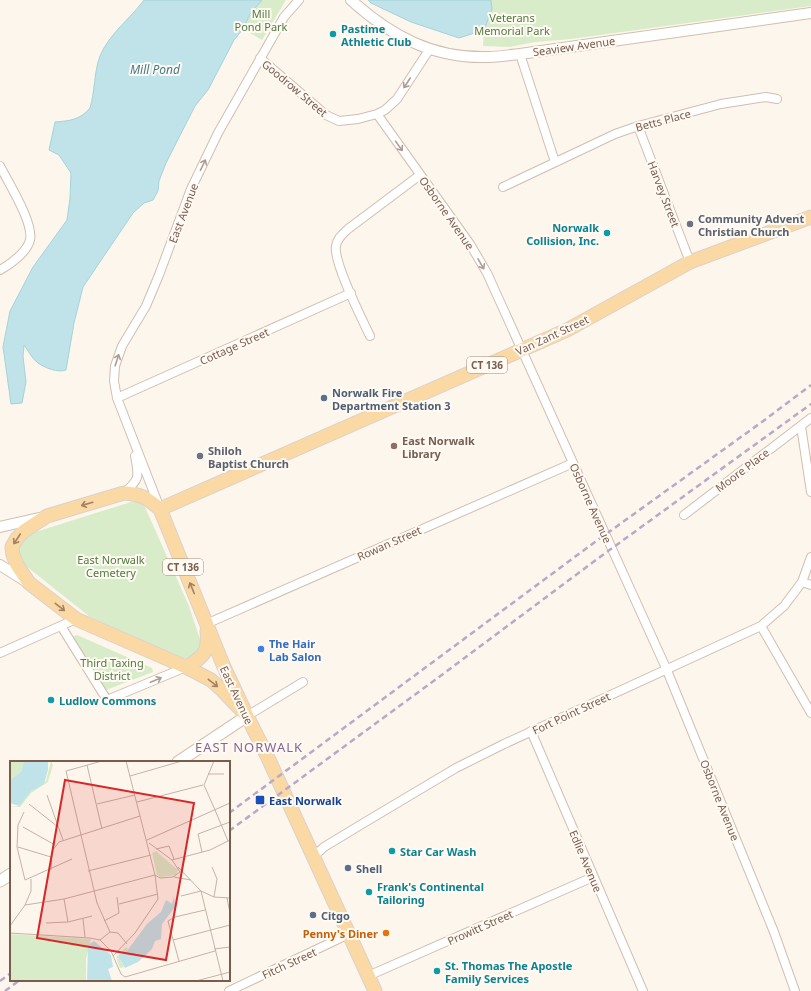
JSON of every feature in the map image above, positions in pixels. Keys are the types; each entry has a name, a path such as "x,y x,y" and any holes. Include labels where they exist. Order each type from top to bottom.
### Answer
{"main road":[{"name":"Van Zant Street","path":"160,509 567,330 690,262 811,217"},
{"path":"160,509 143,496 124,493 47,516 24,531 17,538 12,547 17,565 29,583 76,620 186,667 211,680 246,716 179,761"},
{"name":"East Avenue","path":"160,509 206,624 246,716 269,760 375,991"},
{"path":"186,667 198,660 205,653 208,642 206,624"},
{"path":"0,881 10,875"}],"street":[{"name":"East Avenue","path":"160,509 117,398 114,381 115,366 122,346 149,300 160,275 191,189 218,133 284,17 298,0"},
{"name":"Seaview Avenue","path":"351,0 369,17 398,36 429,50 462,56 488,57 520,54 811,13"},
{"path":"377,114 385,110 397,99 429,50"},
{"path":"520,54 555,162"},
{"name":"Goodrow Street","path":"260,58 326,115 340,121 358,120 377,114"},
{"name":"Betts Place","path":"502,187 615,134 638,126 722,104 766,97 777,99"},
{"name":"Osborne Avenue","path":"377,114 470,244 487,273 666,668 774,932 795,991"},
{"name":"Harvey Street","path":"638,126 690,262"},
{"path":"0,166 26,217 30,230 30,240 25,250 8,266 0,270"},
{"path":"370,336 337,259 336,248 338,239 348,228 420,176"},
{"name":"Cottage Street","path":"117,398 351,293"},
{"path":"811,418 801,426 811,492"},
{"name":"Moore Place","path":"684,515 801,426"},
{"name":"East Avenue","path":"124,493 134,484 137,478 138,471 132,438"},
{"name":"Rowan Street","path":"206,624 573,463"},
{"path":"0,527 47,516"},
{"name":"Fort Point Street","path":"313,857 328,845 456,768 666,668 761,626 784,606 802,582 811,557"},
{"path":"0,565 29,583"},
{"path":"802,582 811,585"},
{"path":"0,653 76,620"},
{"path":"61,626 107,700 186,667"},
{"path":"761,626 811,713"},
{"path":"246,716 303,682"},
{"path":"801,696 811,701"},
{"name":"Edlie Avenue","path":"531,731 643,991"},
{"name":"Prowitt Street","path":"368,976 593,877"},
{"name":"Fitch Street","path":"229,991 349,934"}],"green space":[{"name":"Mill Pond Park","path":"262,0 286,0 262,40 243,29 250,14"},
{"name":"Veterans Memorial Park","path":"491,0 811,0 811,6 571,39 535,42 509,47 483,46 484,30 492,9"},
{"name":"East Norwalk Cemetery","path":"131,502 139,502 145,507 189,606 201,642 200,648 193,655 186,658 179,658 90,617 26,566 20,557 19,552 21,544 27,536 32,533"},
{"name":"Third Taxing District","path":"77,635 152,668 153,672 106,690 72,637"}],"water":[{"name":"Mill Pond","path":"144,0 262,0 250,14 243,29 234,40 208,90 195,106 166,163 159,181 158,191 153,200 144,203 133,213 83,287 74,323 66,370 55,370 41,365 34,359 24,345 23,356 26,382 22,403 11,404 3,347 10,311 33,267 67,220 71,173 59,155 49,150 55,122 70,120 78,117 90,108 98,62 104,48 114,34"},
{"path":"368,0 491,0 492,9 484,30 459,38 411,22 371,3"}],"railway":[{"path":"230,812 595,542 811,385"},
{"path":"230,830 604,554 811,404"},
{"path":"0,981 10,974"},
{"path":"5,991 19,981"}],"place":[{"name":"Pastime Athletic Club","path":"333,34"},
{"name":"Community Advent Christian Church","path":"690,224"},
{"name":"Norwalk Collision, Inc.","path":"607,233"},
{"name":"Norwalk Fire Department Station 3","path":"324,398"},
{"name":"East Norwalk Library","path":"394,446"},
{"name":"Shiloh Baptist Church","path":"200,456"},
{"name":"The Hair Lab Salon","path":"261,649"},
{"name":"Ludlow Commons","path":"51,700"},
{"name":"East Norwalk","path":"260,800"},
{"name":"Star Car Wash","path":"392,851"},
{"name":"Shell","path":"348,868"},
{"name":"Frank's Continental Tailoring","path":"369,892"},
{"name":"Citgo","path":"313,915"},
{"name":"Penny's Diner","path":"386,933"},
{"name":"St. Thomas The Apostle Family Services","path":"437,971"}],"district":[{"name":"EAST NORWALK","path":"249,747"}]}
